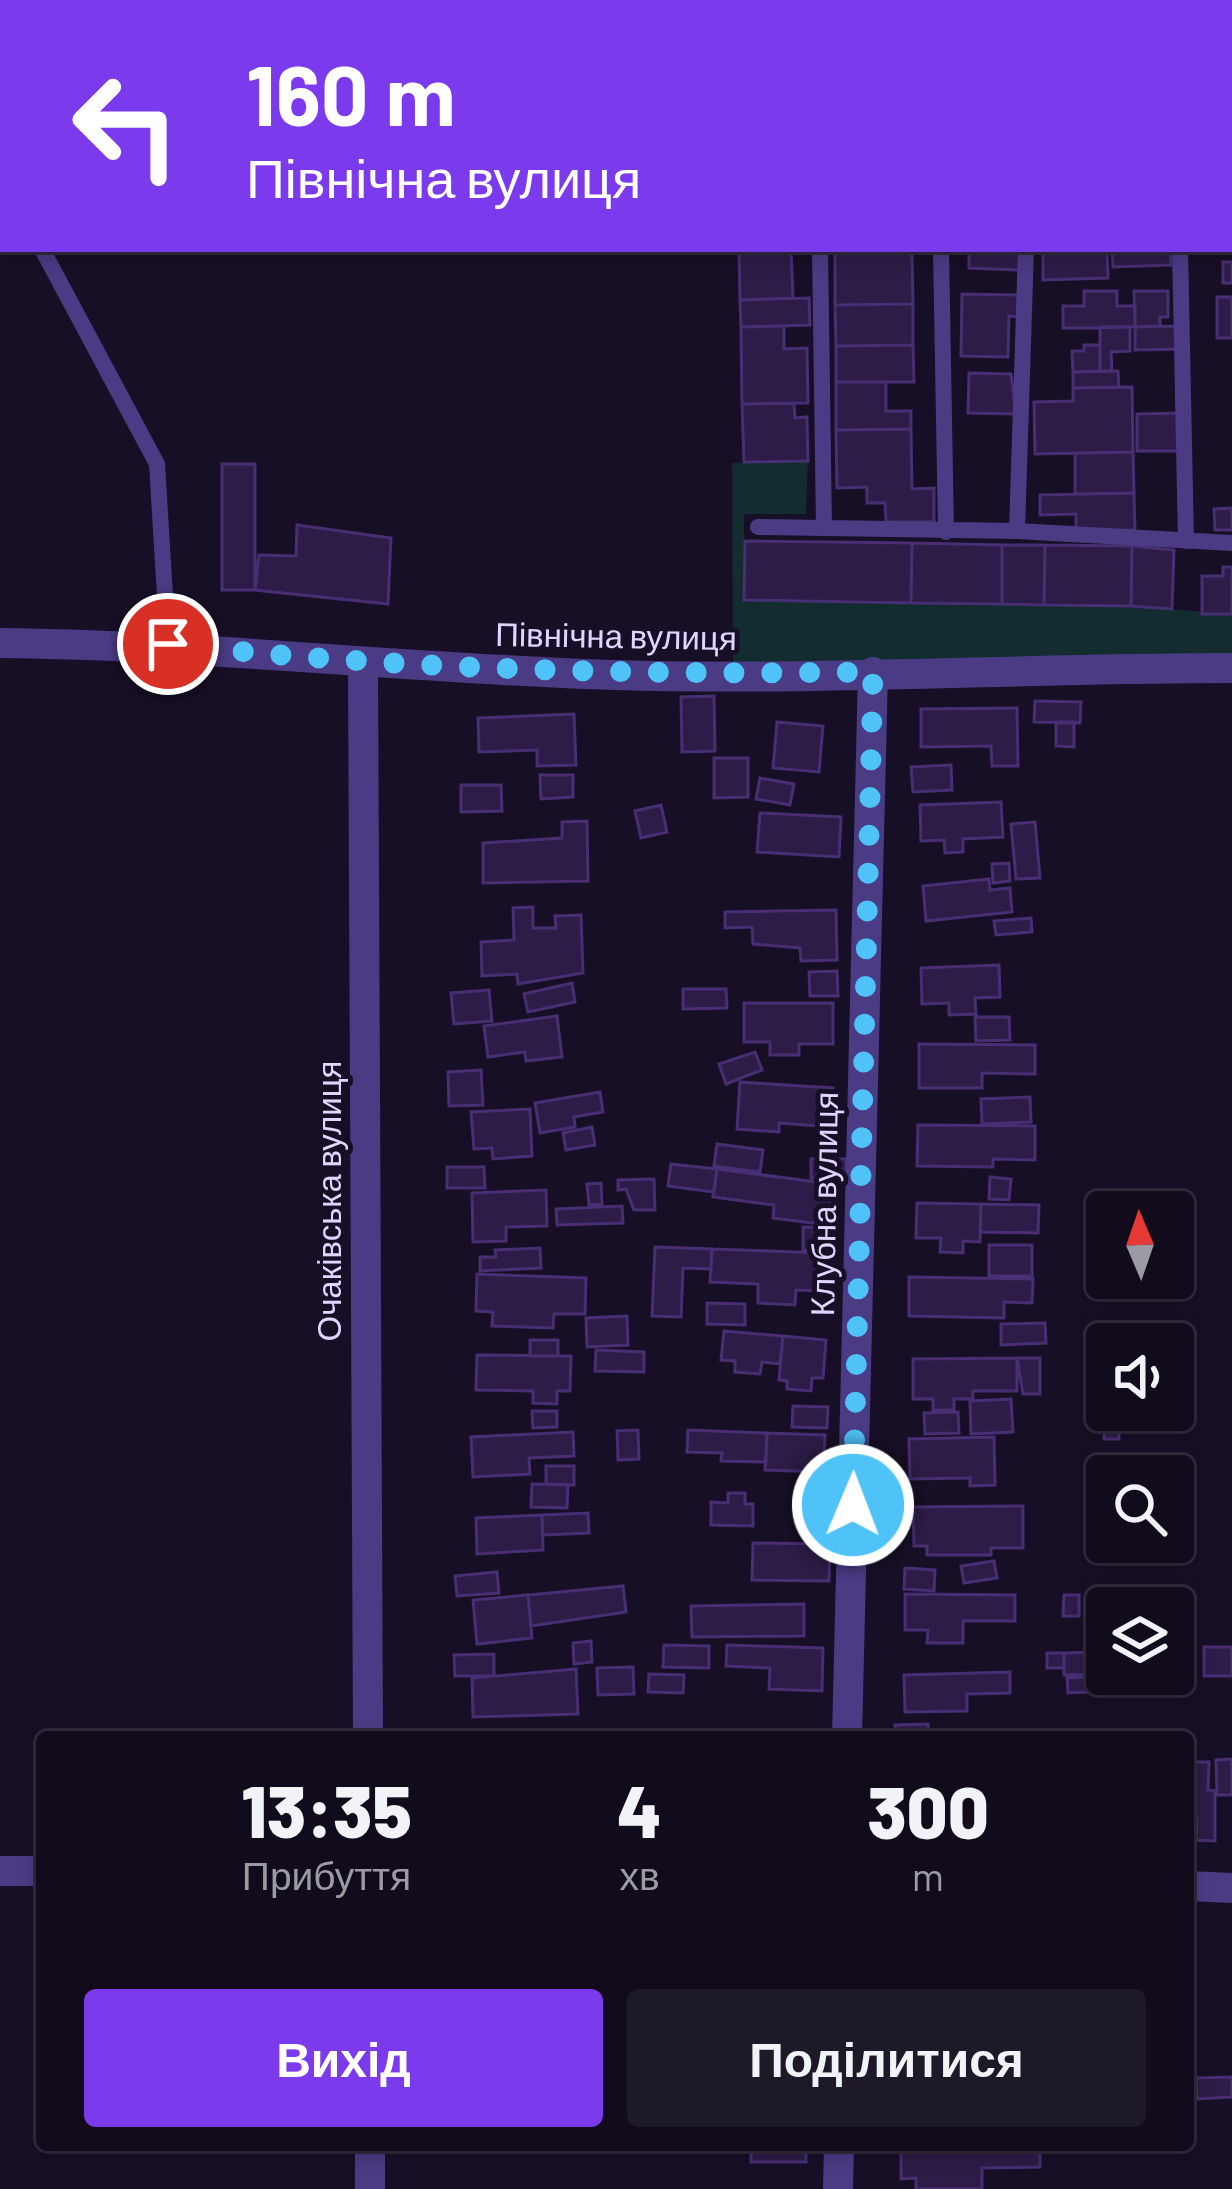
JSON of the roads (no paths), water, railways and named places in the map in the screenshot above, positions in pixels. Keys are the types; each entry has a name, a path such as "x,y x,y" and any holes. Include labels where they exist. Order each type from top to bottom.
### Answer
{"street":[{"name":"Північна вулиця","path":"0,643 168,644 363,665 621,676 1232,668"},
{"name":"Очаківська вулиця","path":"363,665 368,1731"},
{"name":"Клубна вулиця","path":"847,1731 873,672"},
{"path":"0,1870 36,1871"},
{"path":"1194,1886 1232,1888"},
{"path":"370,2151 370,2189"},
{"path":"838,2151 838,2189"}],"lane":[{"path":"44,252 157,464 168,644"},
{"path":"820,252 824,527"},
{"path":"941,252 946,532"},
{"path":"1017,531 1026,252"},
{"path":"1180,252 1186,541"},
{"path":"758,527 1017,531 1232,543"}]}
